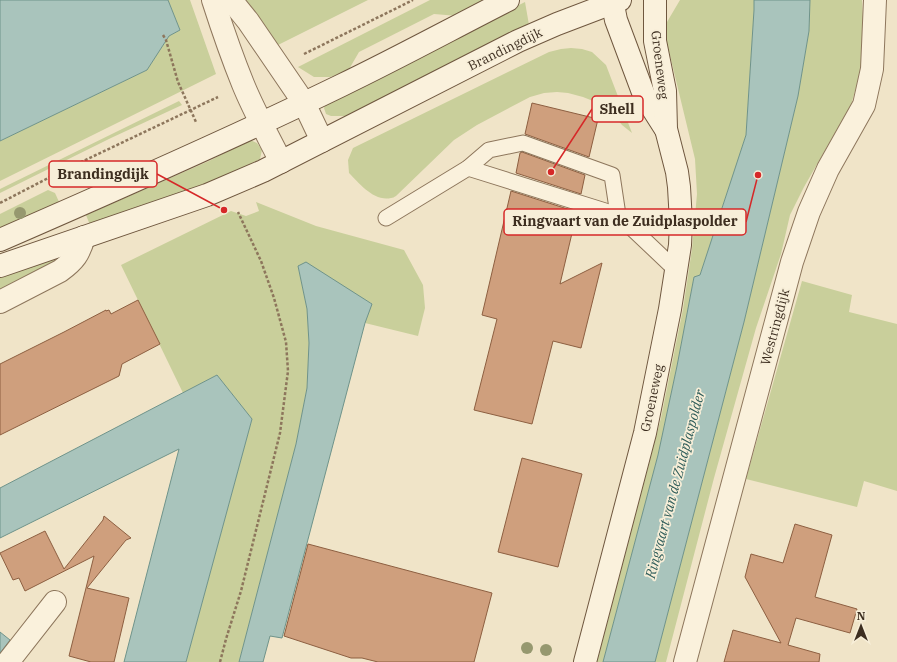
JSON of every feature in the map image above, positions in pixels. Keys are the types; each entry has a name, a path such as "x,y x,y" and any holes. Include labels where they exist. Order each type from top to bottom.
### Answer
{"street":[{"path":"213,0 243,84 281,162"},
{"path":"230,0 248,21 304,104 322,141"},
{"path":"0,240 115,190 304,104 378,68 508,0"},
{"name":"Groeneweg","path":"585,662 645,434 664,342 680,245 680,204 677,172 666,129 665,91 655,41 654,0"},
{"name":"Westringdijk","path":"685,662 792,262 809,212 828,170 864,105 872,69 875,0"},
{"name":"Groeneweg","path":"615,1 616,20 644,95 666,129"},
{"name":"Brandingdijk","path":"0,266 207,195 250,177 518,41 615,1"},
{"path":"0,302 60,271 72,262 81,248 84,236"},
{"path":"8,662 55,602"}],"lane":[{"path":"386,218 468,168 489,150 522,143 612,175 618,215"},
{"path":"468,168 618,215 676,270"}],"path":[{"path":"279,66 413,0"},
{"path":"163,35 166,40 178,82 208,147"},
{"path":"0,203 56,174 191,110"},
{"path":"220,662 242,591 280,433 288,371 286,342 270,286 252,242 226,187"}],"green space":[{"path":"168,0 190,0 216,74 0,181 0,141 147,70 169,36 180,30"},
{"path":"244,0 368,0 276,46"},
{"path":"430,0 485,0 458,16 434,14 359,52 348,71 330,77 314,77 298,67"},
{"path":"680,0 754,0 746,135 700,275 694,277 658,455 603,662 597,662 661,418 683,309 692,249 697,194 695,159 666,39 667,22"},
{"path":"810,0 862,0 864,39 861,70 851,105 804,187 790,215 781,254 756,328 714,478 666,662 655,662 744,322 798,96 809,31"},
{"path":"525,2 529,25 347,116 331,116 326,114 324,108 327,102"},
{"path":"571,48 592,52 606,65 632,133 622,125 612,113 598,103 568,93 544,93 530,97 477,125 454,140 393,198 379,197 367,191 349,173 348,160 353,148 549,52"},
{"path":"179,101 182,105 0,193 0,189"},
{"path":"250,140 257,143 262,150 260,159 212,184 90,225 86,215 209,161"},
{"path":"48,190 55,193 60,204 0,232 0,214"},
{"path":"256,202 316,226 404,250 423,285 425,308 418,336 365,323 371,303 298,266 307,309 309,343 307,388 296,444 239,662 186,662 252,419 217,375 183,393 121,265 231,211 246,216 259,211"},
{"path":"54,258 57,265 0,293 0,276"},
{"path":"802,281 852,295 849,312 897,324 897,491 864,481 857,507 746,479"}],"water":[{"path":"0,0 168,0 180,30 169,36 147,70 0,141"},
{"path":"754,0 810,0 809,31 798,96 744,322 655,662 603,662 658,455 694,277 700,275 746,135"},
{"path":"306,262 372,304 365,323 282,638 270,636 263,662 239,662 296,444 307,388 309,343 307,309 298,266"},
{"path":"217,375 252,419 186,662 124,662 179,449 0,538 0,488"},
{"path":"0,632 10,640 0,653"}],"building":[{"path":"532,103 598,119 589,157 525,134"},
{"path":"522,152 585,175 581,194 516,173 520,153"},
{"path":"511,191 577,212 560,284 602,263 581,348 553,341 532,424 474,410 497,319 482,315"},
{"path":"138,300 160,344 122,364 119,376 0,435 0,364 106,310 109,310 111,314"},
{"path":"522,458 582,474 558,567 498,552"},
{"path":"104,516 131,538 126,540 87,588 129,598 114,662 91,662 69,656 94,556 25,591 19,578 13,580 0,553 45,531 64,569 103,520"},
{"path":"795,524 832,535 815,597 857,609 850,633 796,618 788,645 820,654 819,662 724,662 733,630 781,643 745,577 751,554 783,563"},
{"path":"308,544 492,593 474,662 378,662 362,658 351,658 284,636"}],"place":[{"name":"Shell","path":"551,172"},
{"name":"Ringvaart van de Zuidplaspolder","path":"758,175"},
{"name":"Brandingdijk","path":"224,210"}]}
